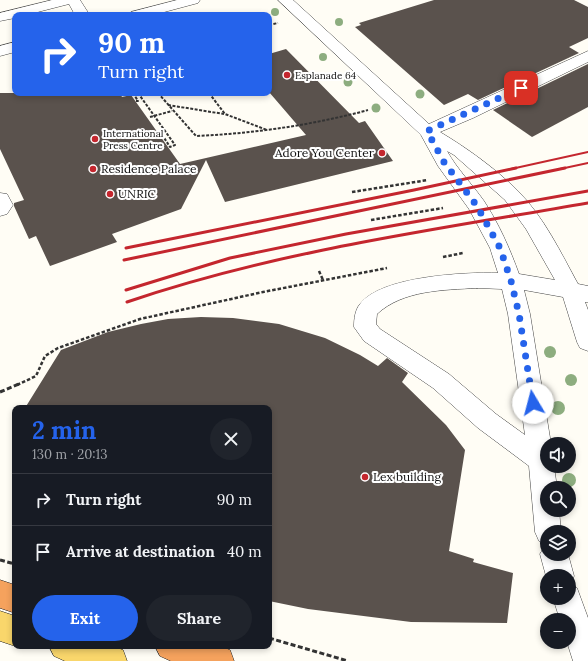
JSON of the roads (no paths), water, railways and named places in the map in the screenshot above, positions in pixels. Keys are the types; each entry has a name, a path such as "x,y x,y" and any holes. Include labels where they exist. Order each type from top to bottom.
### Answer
{"highway":[{"path":"0,594 12,598"},
{"path":"180,649 219,661"}],"main road":[{"path":"0,626 12,630"},
{"path":"74,649 112,661"}],"street":[{"path":"20,12 69,0"},
{"path":"73,0 81,12"},
{"path":"147,12 193,0"},
{"path":"285,0 427,131 460,151 512,196 533,224 579,293 588,342"},
{"path":"0,17 12,14"},
{"path":"0,50 12,48"},
{"path":"427,131 467,114 588,56"},
{"path":"427,131 444,162 477,206 500,248 511,281 519,314 540,453"},
{"path":"0,199 3,205 0,209"},
{"path":"540,459 487,421 441,381 372,336 364,327 365,318 368,309 381,298 405,290 469,280 511,281 579,293"},
{"path":"542,473 547,525"},
{"path":"569,605 588,661"}],"railway":[{"path":"511,169 588,152"},
{"path":"560,169 588,163"},
{"path":"126,248 516,168"},
{"path":"124,260 565,168"},
{"path":"126,290 230,258 346,234 588,191"},
{"path":"127,302 183,284 298,255 588,203"}],"place":[{"name":"Esplanade 64","path":"287,75"},
{"name":"International Press Centre","path":"95,139"},
{"name":"Adore You Center","path":"382,153"},
{"name":"Residence Palace","path":"93,169"},
{"name":"UNRIC","path":"110,194"},
{"name":"Lex building","path":"365,477"}]}
